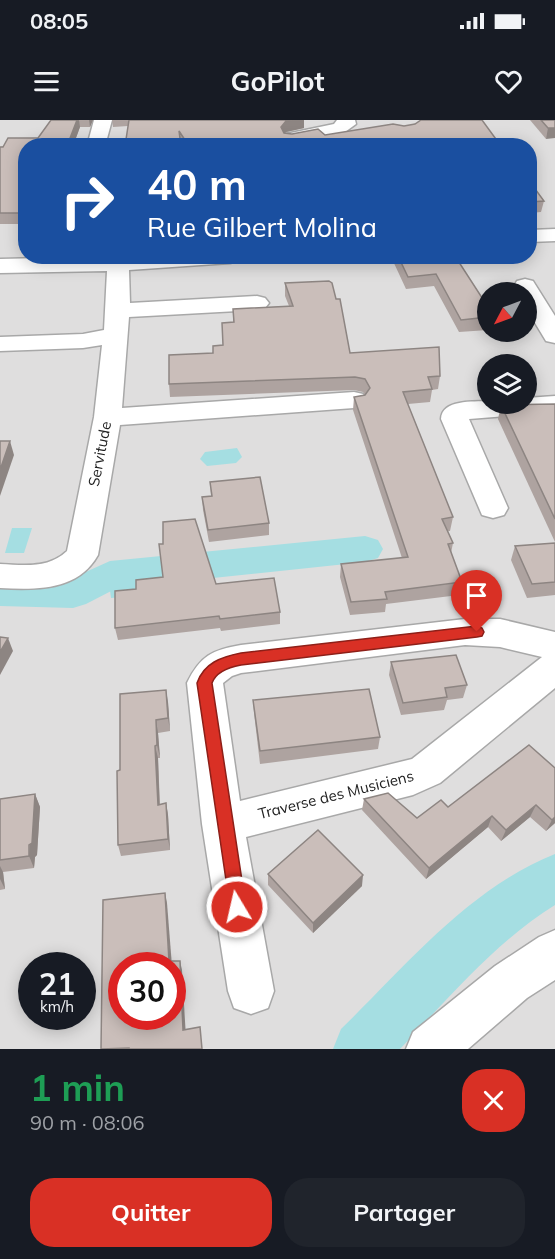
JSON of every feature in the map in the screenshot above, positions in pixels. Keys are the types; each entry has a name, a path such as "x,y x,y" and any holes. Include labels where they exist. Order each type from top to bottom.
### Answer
{"street":[{"path":"98,138 103,120"},
{"path":"292,138 339,128 347,124 346,120"},
{"path":"537,236 555,235"},
{"path":"0,266 118,264"},
{"name":"Servitude","path":"0,576 50,576 73,566 82,555 108,417 118,311 118,264"},
{"path":"118,311 257,303"},
{"path":"537,306 555,336"},
{"path":"0,344 83,341 116,336"},
{"path":"108,417 354,400"},
{"path":"493,508 455,419 455,414 462,411 555,404"},
{"path":"251,991 223,824 205,683 207,675 225,662 241,659 465,632 500,633 555,646"},
{"name":"Traverse des Musiciens","path":"223,824 413,777 426,771 555,667"},
{"path":"430,1049 511,982 555,953"}],"shaded area":[{"path":"0,120 555,120 555,1049 0,1049"}],"water":[{"path":"237,448 242,457 236,463 207,466 200,459 205,452"},
{"path":"12,528 32,528 24,553 5,553"},
{"path":"149,577 150,588 133,596 111,598 109,582"}],"building":[{"path":"51,120 77,120 70,138 38,138"},
{"path":"129,120 292,120 286,121 281,127 284,133 292,134 318,129 325,135 393,124 404,126 421,120 482,120 495,138 184,138 179,131 180,138 126,138"},
{"path":"541,120 555,120 555,128 548,128"},
{"path":"8,138 18,138 18,213 0,213 0,147 3,147"},
{"path":"537,192 544,201 537,202"},
{"path":"402,264 460,264 477,290 477,318 461,320 436,274 408,277"},
{"path":"329,281 332,283 336,299 340,299 350,353 439,347 440,376 428,377 432,389 403,392 453,517 442,519 453,543 448,544 462,582 385,592 387,599 351,602 341,564 408,557 354,397 365,395 370,388 365,379 355,377 169,384 169,355 213,353 213,346 223,345 222,323 234,322 233,309 293,306 285,283"},
{"path":"537,404 555,404 555,519 505,414 537,414"},
{"path":"0,441 10,441 0,470"},
{"path":"260,477 269,523 208,530 202,497 212,496 210,482"},
{"path":"195,519 216,584 274,578 280,612 220,619 219,616 115,628 115,591 136,589 136,580 163,577 159,544 163,544 163,522"},
{"path":"555,543 555,582 532,584 515,546"},
{"path":"0,637 8,638 0,652"},
{"path":"456,655 467,685 445,688 447,697 403,703 391,662"},
{"path":"369,689 380,737 260,751 253,700"},
{"path":"166,690 168,718 156,720 157,745 155,746 158,805 166,803 168,839 118,845 117,771 120,770 120,694"},
{"path":"529,745 555,768 555,817 552,820 536,805 506,830 492,816 429,868 364,799 388,793 417,818 441,800 448,807"},
{"path":"35,794 29,856 0,860 0,799"},
{"path":"318,830 363,875 313,923 268,874"},
{"path":"165,893 168,952 108,952 108,1030 186,1030 200,1027 202,1049 101,1049 103,900"}],"waterway":[{"path":"0,592 73,594 110,575 365,549"},
{"path":"361,1049 484,925 510,905 555,878"}],"route":[{"path":"237,907 223,824 205,683 207,675 225,662 241,659 477,632"}]}
